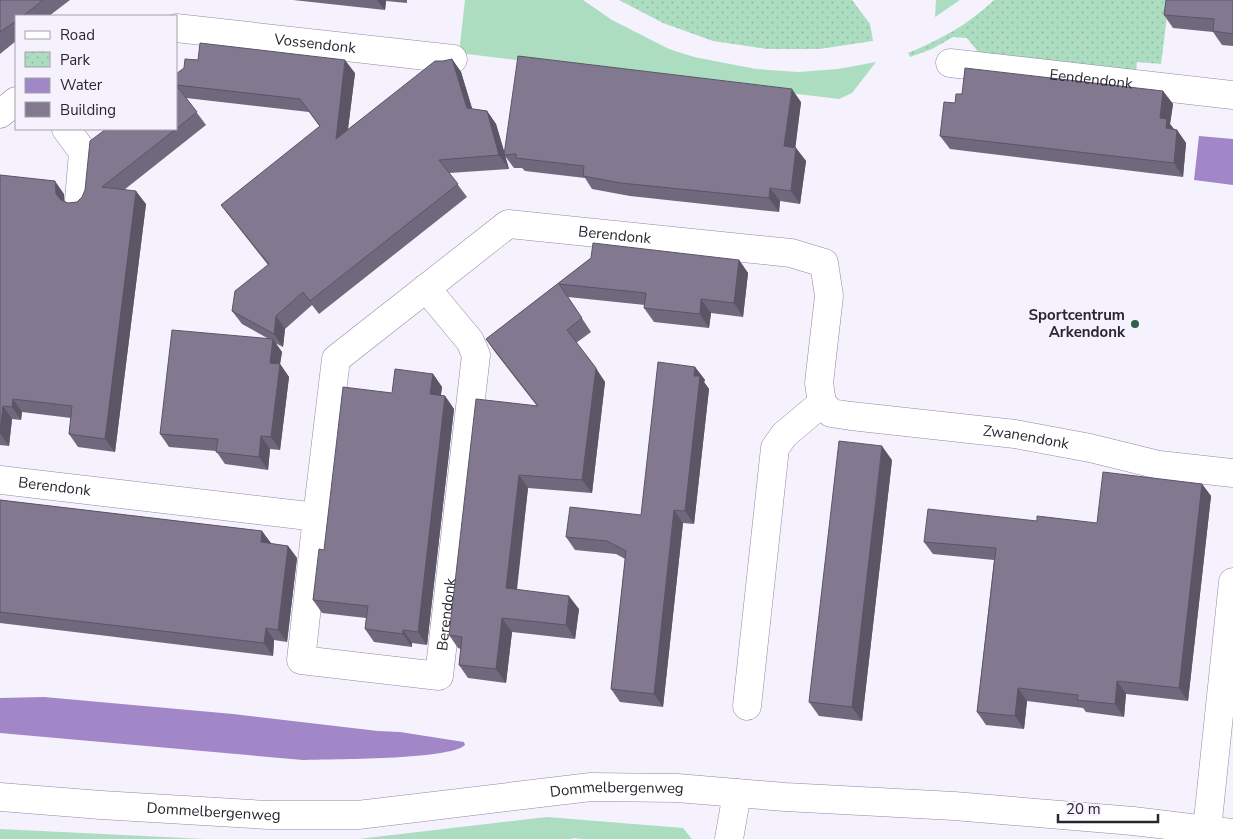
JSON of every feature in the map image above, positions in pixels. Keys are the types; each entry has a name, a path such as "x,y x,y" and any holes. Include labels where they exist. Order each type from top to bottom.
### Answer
{"street":[{"name":"Vossendonk","path":"178,28 454,59"},
{"name":"Eendendonk","path":"950,63 1233,95"},
{"path":"0,114 15,102"},
{"path":"67,130 84,152 78,201"},
{"name":"Berendonk","path":"426,288 470,341 476,355 439,676 301,660 336,359 426,288 508,224 791,252 824,263 828,296 819,383 822,403"},
{"path":"747,706 775,448 784,435 822,403"},
{"name":"Zwanendonk","path":"822,403 831,412 851,416 1015,434 1090,448 1159,465 1233,473"},
{"name":"Berendonk","path":"0,480 317,517"},
{"path":"1215,834 1210,784 1227,694 1233,582"},
{"name":"Dommelbergenweg","path":"0,797 268,815 358,815 591,787 677,788 964,807 1133,821 1215,834"},
{"path":"729,839 737,793"}],"green space":[{"path":"465,0 583,0 612,20 669,49 694,57 756,69 798,72 838,69 876,62 852,93 839,99 459,53"},
{"path":"619,0 852,0 870,24 873,41 819,49 767,49 713,41 663,23"},
{"path":"936,0 960,0 935,17"},
{"path":"994,0 1169,0 1161,64 1137,62 1136,71 979,53 967,38 953,37 932,49 910,57 908,53 954,31 975,17"},
{"path":"547,817 683,828 692,839 358,839"},
{"path":"0,829 205,839 0,839"}],"water":[{"path":"1199,136 1233,139 1233,185 1194,180"},
{"path":"44,697 233,714 400,732 464,742 465,745 455,750 437,754 362,759 303,760 0,733 0,698"}],"building":[{"path":"0,0 43,0 24,15 15,15 15,22 0,32"},
{"path":"1166,0 1233,0 1233,34 1213,31 1214,19 1164,15"},
{"path":"200,43 345,60 336,139 435,61 452,59 467,108 487,111 499,155 439,160 458,184 310,301 303,292 276,316 274,334 232,311 235,291 269,264 221,205 320,126 300,99 178,85 178,72 184,68 185,59 198,60"},
{"path":"518,56 792,89 784,146 796,148 791,191 770,188 769,198 621,183 583,176 584,166 516,158 516,154 504,155"},
{"path":"965,68 1163,91 1160,118 1167,119 1166,128 1177,130 1174,163 940,136 944,102 955,103 956,94 962,94"},
{"path":"178,88 197,112 178,127"},
{"path":"105,130 175,130 102,187 136,191 105,439 69,434 72,406 13,399 12,407 3,406 0,432 0,175 55,181 56,194 61,200 68,203 77,202 85,190 90,141"},
{"path":"593,243 739,260 734,303 701,299 700,314 644,308 646,293 559,284 582,318 567,330 596,368 582,480 519,475 506,588 569,596 566,625 502,618 496,669 459,665 462,637 449,635 476,399 538,406 486,339 591,258"},
{"path":"172,330 273,339 270,363 280,364 271,437 261,436 259,457 216,452 218,439 160,434"},
{"path":"658,362 695,367 694,376 700,376 685,511 674,510 654,694 611,689 626,551 607,541 566,537 570,507 641,515"},
{"path":"395,369 433,374 430,394 445,396 418,632 403,630 403,634 365,629 368,606 313,600 319,549 324,550 343,387 392,393"},
{"path":"839,441 882,446 852,707 809,702"},
{"path":"1103,472 1202,484 1179,688 1117,681 1115,704 1077,700 1078,695 1018,688 1015,716 977,712 996,548 924,542 928,509 1037,521 1037,516 1097,523"},
{"path":"0,500 262,531 261,542 288,546 278,630 266,628 264,643 0,612"}],"place":[{"name":"Sportcentrum Arkendonk","path":"1135,324"}]}
